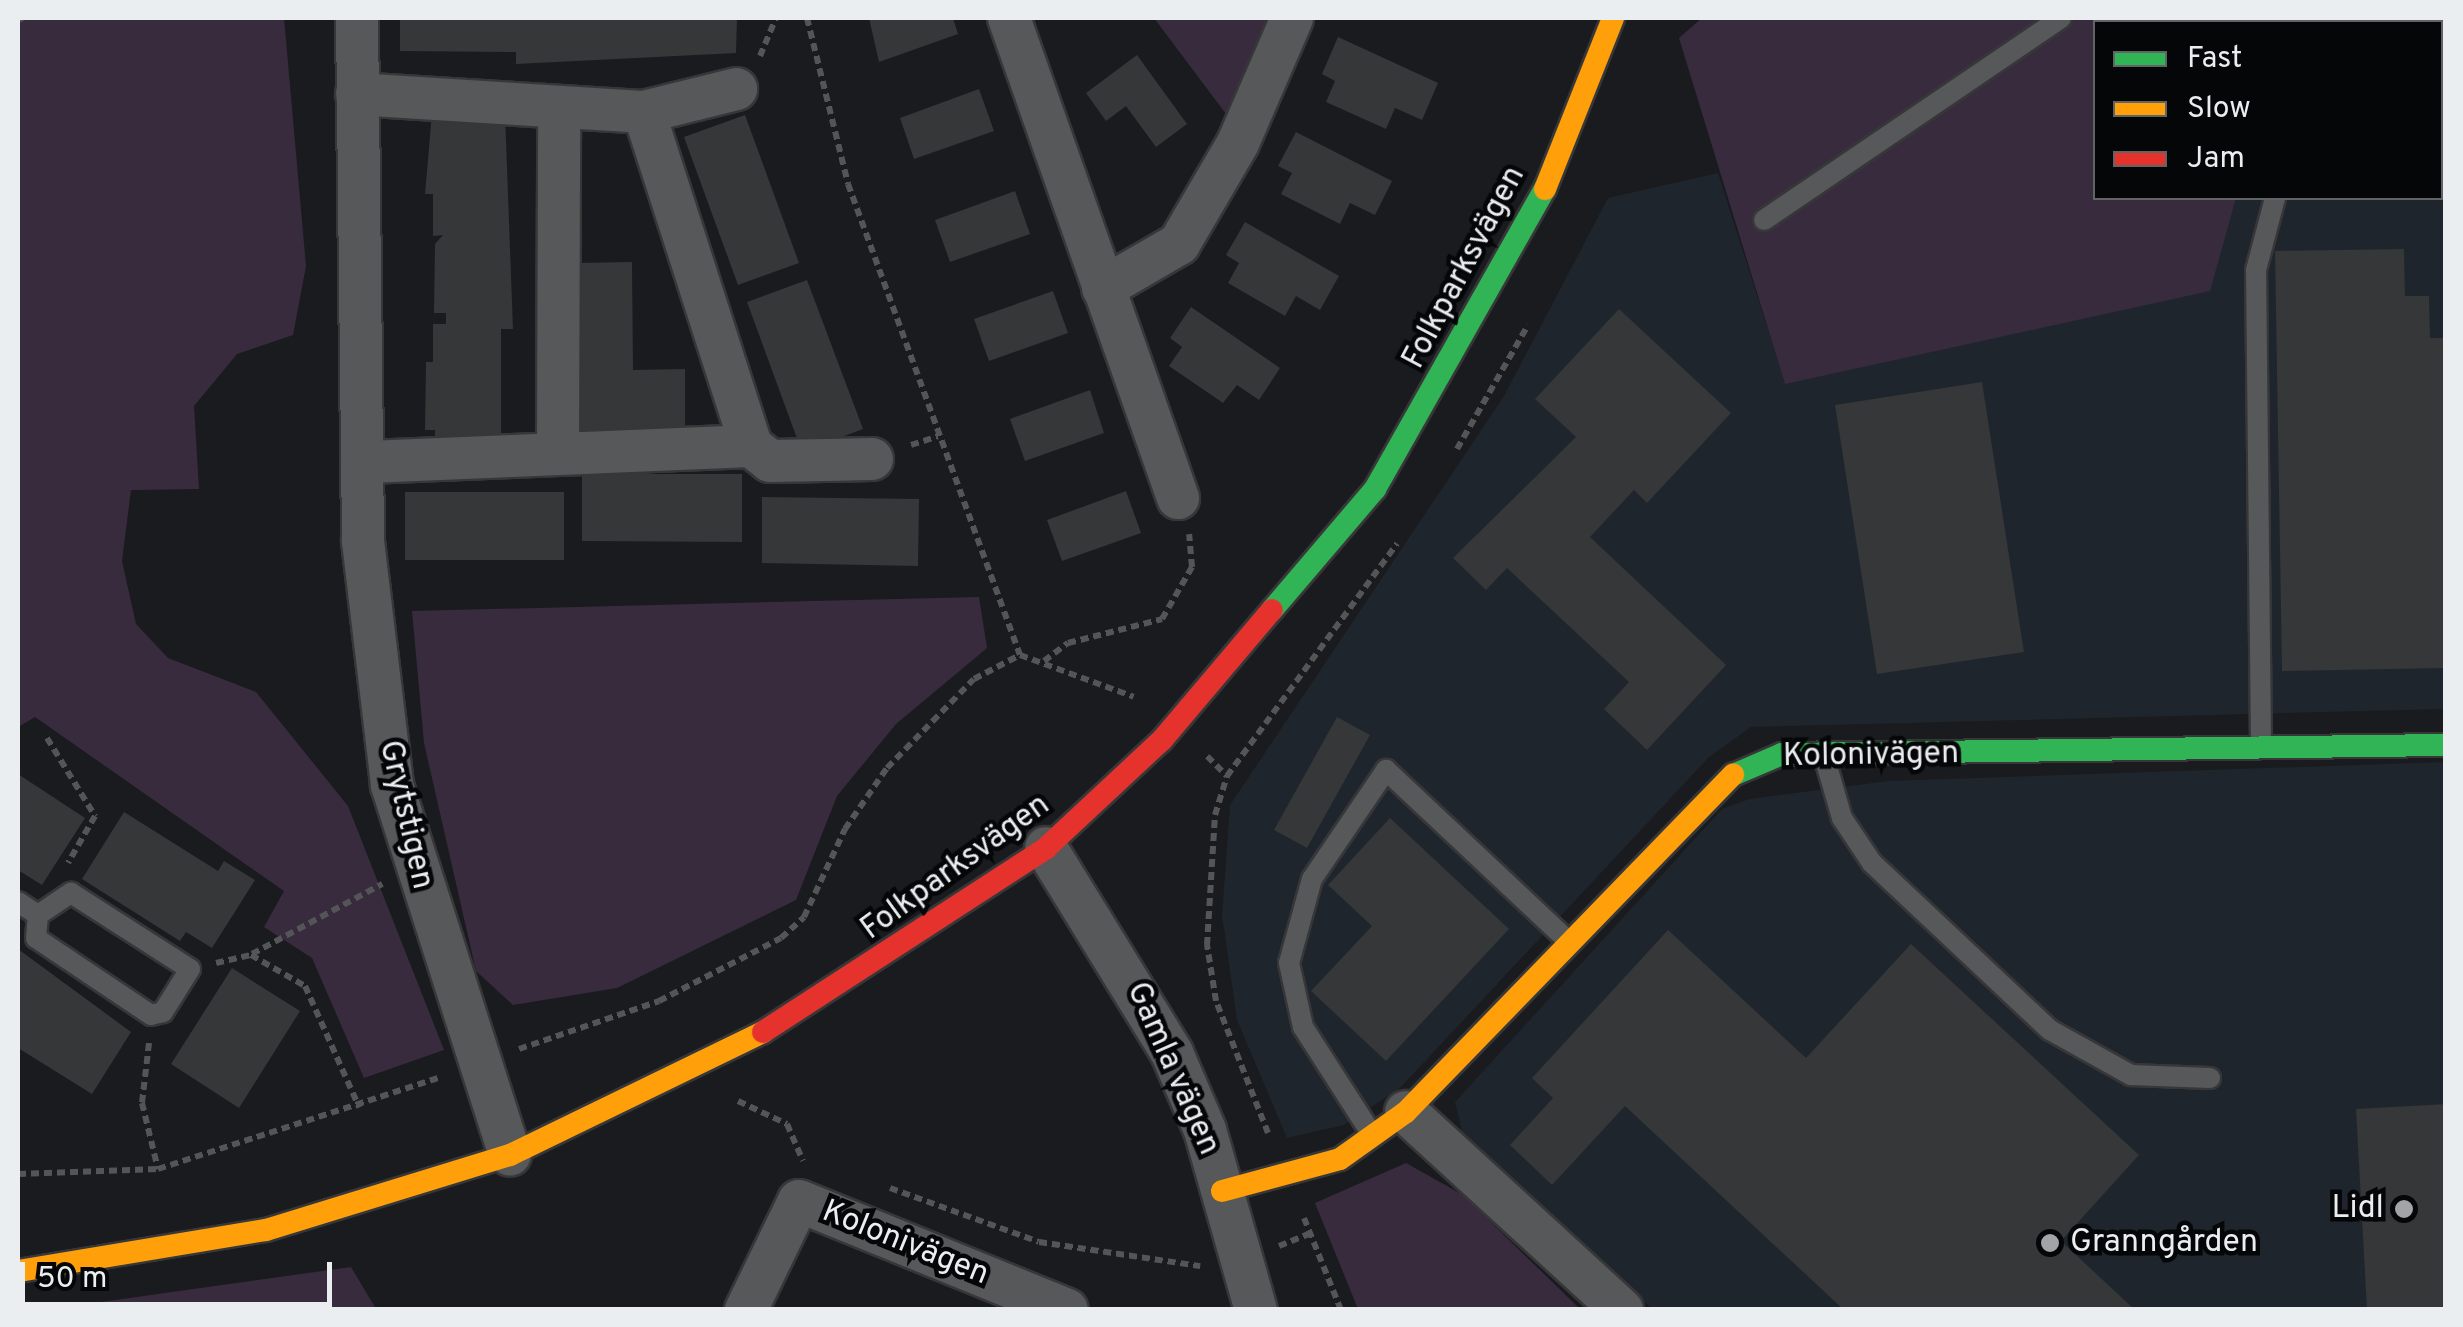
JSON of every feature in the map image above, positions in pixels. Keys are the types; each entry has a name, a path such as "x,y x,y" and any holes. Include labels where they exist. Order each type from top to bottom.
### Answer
{"main road":[{"name":"Folkparksvägen","path":"18,1271 266,1230 510,1155 676,1080 837,992 1046,848 1162,740 1375,489 1550,180 1613,18"},
{"name":"Kolonivägen","path":"1222,1191 1340,1158 1389,1123 1570,944 1713,787 1782,754 2446,745"}],"street":[{"name":"Grytstigen","path":"356,18 362,462 392,785 510,1155"},
{"path":"1009,18 1178,498"},
{"path":"1103,288 1179,244 1238,143 1292,18"},
{"path":"357,94 559,110 644,112 736,89"},
{"path":"558,452 559,110"},
{"path":"644,112 751,446 770,461 872,459"},
{"path":"362,462 751,446"},
{"name":"Gamla vägen","path":"1046,848 1142,993 1206,1130 1256,1310"},
{"path":"1389,1123 1622,1310"},
{"name":"Kolonivägen","path":"746,1310 799,1202 1067,1310"}],"lane":[{"path":"1764,220 2062,18"},
{"path":"2261,750 2256,270 2274,200"},
{"path":"1824,754 1842,818 1872,863 2050,1030 2132,1074 2210,1078"},
{"path":"1389,1123 1303,1027 1289,963 1312,879 1386,770 1570,944"},
{"path":"71,894 190,969 152,1015 36,938 38,915 55,896 71,894"},
{"path":"18,902 38,915"}],"path":[{"path":"807,18 848,184 1020,655"},
{"path":"1043,662 1068,643 1162,619 1192,567 1178,498"},
{"path":"18,1174 158,1170 359,1106 660,1001 782,938 804,917 845,829 887,768 974,679 1020,655 1151,707"},
{"path":"47,738 95,816 55,896"},
{"path":"1228,776 1215,815 1207,944 1235,1058 1342,1310"},
{"path":"190,969 251,955 415,864"},
{"path":"251,955 305,986 359,1106"},
{"path":"148,1048 142,1103 158,1170"},
{"path":"676,1080 787,1124 804,1146 799,1202"},
{"path":"882,1186 1112,1260 1179,1268 1241,1261 1310,1233"}],"shaded area":[{"path":"18,18 284,18 306,266 293,335 237,354 194,406 199,489 131,490 122,561 136,624 168,658 256,692 348,806 444,1050 364,1078 312,958 264,927 284,891 35,717 18,727"},
{"path":"1154,18 1277,18 1232,122"},
{"path":"1702,18 2287,18 2093,20 2093,200 2235,200 2210,291 1785,384 1679,38"},
{"path":"2287,18 2445,18 2445,709 1751,727 1709,757 1400,1088 1344,1125 1287,1138 1237,1020 1222,915 1230,805 1504,396 1608,198 1718,173 1785,383 2209,291 2235,200 2443,200 2443,20"},
{"path":"979,597 987,648 896,724 837,796 796,900 617,988 513,1005 476,971 424,743 412,611"},
{"path":"2445,762 2445,1309 1652,1309 1462,1131 1455,1102 1722,809 1749,799 1888,781"},
{"path":"1406,1163 1463,1195 1580,1309 1358,1309 1315,1203"},
{"path":"351,1267 376,1309 51,1309"}],"building":[{"path":"400,18 737,18 736,53 516,64 516,52 400,51"},
{"path":"869,18 953,18 958,34 879,62"},
{"path":"1338,37 1438,83 1422,120 1395,108 1386,129 1326,102 1335,81 1322,74"},
{"path":"1137,55 1187,124 1156,147 1126,106 1106,121 1086,93"},
{"path":"979,89 994,131 914,159 900,118"},
{"path":"432,113 505,114 513,329 501,329 501,446 435,445 435,430 425,430 426,362 433,362 433,324 446,324 446,313 434,313 435,244 443,235 433,236 433,194 425,194"},
{"path":"745,115 799,263 738,285 684,137"},
{"path":"1296,132 1392,181 1375,215 1350,203 1340,224 1281,194 1292,173 1278,166"},
{"path":"1015,191 1030,234 950,262 935,220"},
{"path":"1245,222 1339,276 1320,310 1296,296 1285,316 1228,283 1239,263 1226,255"},
{"path":"2404,249 2405,296 2429,296 2430,338 2446,338 2446,668 2282,671 2275,251"},
{"path":"632,262 633,370 685,369 685,431 579,432 578,263"},
{"path":"807,280 863,429 802,452 747,302"},
{"path":"1053,291 1068,333 989,361 974,319"},
{"path":"1191,307 1280,368 1259,400 1237,385 1223,403 1169,366 1182,347 1170,338"},
{"path":"1619,309 1731,413 1647,503 1634,490 1590,537 1726,665 1647,750 1604,709 1629,682 1507,568 1486,590 1453,558 1576,437 1535,399"},
{"path":"1982,382 2024,652 1877,674 1835,405"},
{"path":"1090,390 1104,433 1025,461 1010,419"},
{"path":"582,474 742,474 742,542 582,541"},
{"path":"1126,491 1141,533 1062,561 1047,520"},
{"path":"405,492 564,492 564,560 405,560"},
{"path":"762,497 919,499 918,566 762,563"},
{"path":"1337,717 1370,735 1307,848 1274,830"},
{"path":"18,774 85,818 42,885 18,870"},
{"path":"124,812 218,871 224,861 255,880 212,948 186,932 180,941 82,879"},
{"path":"1390,818 1509,929 1386,1061 1311,991 1372,926 1328,885"},
{"path":"1668,930 1806,1058 1911,944 2139,1155 2061,1241 2135,1310 1844,1310 1625,1106 1552,1185 1510,1145 1553,1098 1532,1078"},
{"path":"18,949 131,1032 92,1094 18,1048"},
{"path":"232,968 300,1011 239,1108 171,1064"},
{"name":"Lidl","path":"2446,1104 2446,1310 2367,1310 2356,1109"}],"traffic: fast":[{"path":"1272,610 1375,489 1545,189"},
{"path":"1733,775 1782,754 2446,745"}],"traffic: slow":[{"path":"1545,189 1613,18"},
{"path":"1222,1191 1340,1159 1406,1112 1733,775"},
{"path":"18,1271 266,1230 510,1155 763,1032"}],"traffic: jam":[{"path":"763,1032 1046,848 1162,740 1272,610"}],"place":[{"name":"Lidl","path":"2404,1209"},
{"name":"Granngården","path":"2050,1243"}]}
